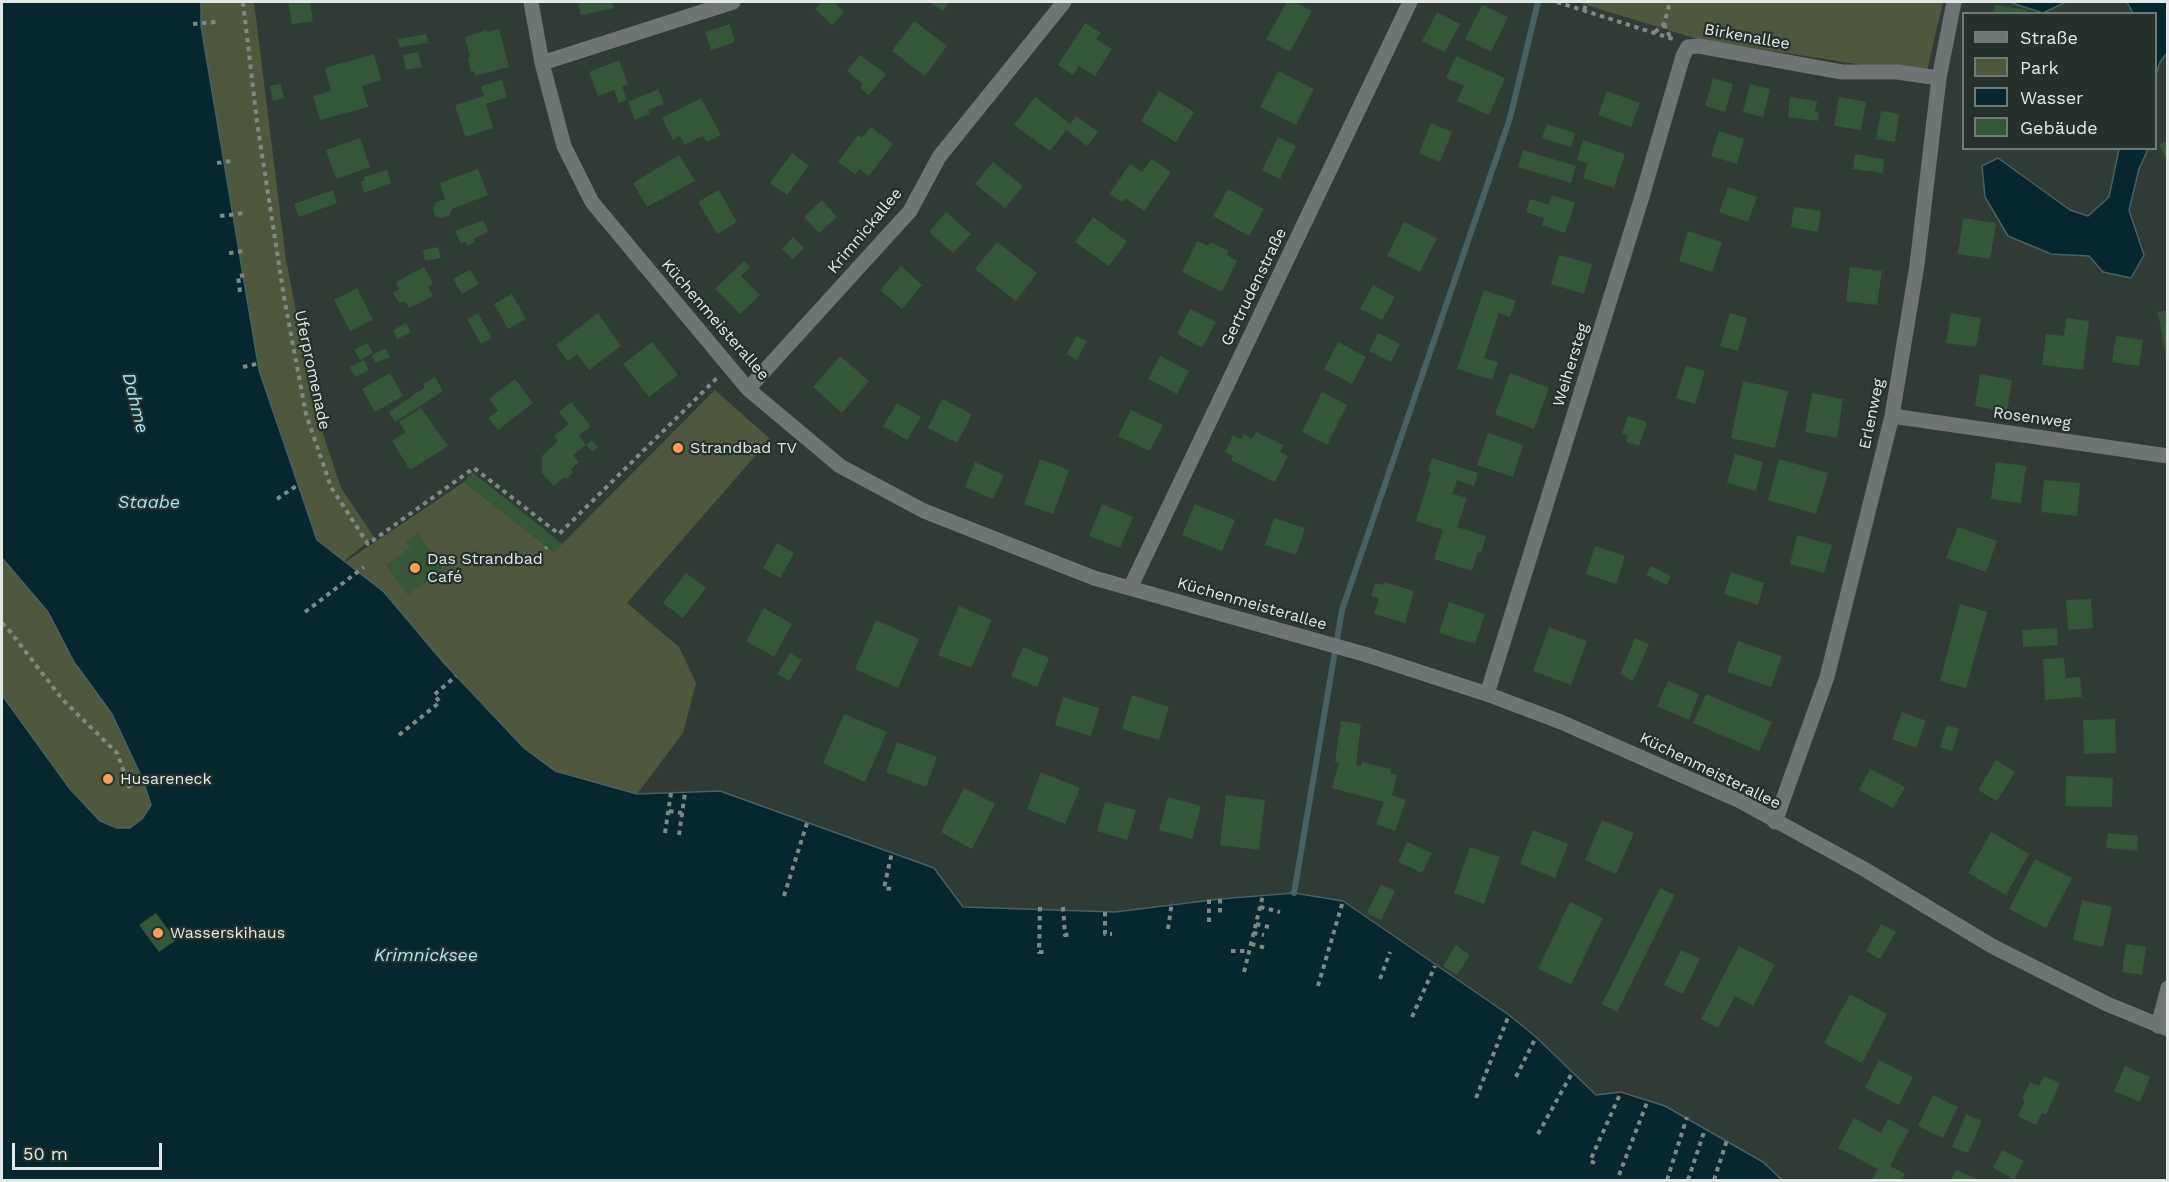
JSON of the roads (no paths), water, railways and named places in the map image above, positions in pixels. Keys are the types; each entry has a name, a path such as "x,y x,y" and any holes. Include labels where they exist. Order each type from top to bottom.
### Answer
{"street":[{"name":"Küchenmeisterallee","path":"531,2 542,63 564,146 592,202 748,389 840,466 924,511 1094,578 1364,654 1487,693 1634,753 1740,801 1864,869 1992,946 2107,1004 2163,1027"},
{"path":"542,63 733,2"},
{"name":"Krimnickallee","path":"748,389 910,211 939,157 1064,2"},
{"name":"Gertrudenstraße","path":"1130,588 1410,2"},
{"name":"Erlenweg","path":"1775,822 1827,677 1892,416 1917,265 1939,78 1954,2"},
{"name":"Birkenallee","path":"1688,47 1699,46 1842,72 1897,72 1939,78"},
{"name":"Weihersteg","path":"1487,693 1641,200 1683,56 1688,47"},
{"name":"Rosenweg","path":"1892,416 2168,456"},
{"path":"2163,1027 2168,988"}],"water":[{"name":"Krimnicksee","path":"2,2 201,2 201,26 259,370 317,540 384,592 443,662 524,748 555,771 637,794 720,791 934,868 963,907 1115,912 1220,899 1294,893 1343,901 1509,1015 1536,1037 1596,1095 1621,1092 1665,1106 1763,1162 1782,1180 2,1180 2,695 70,789 100,821 117,828 130,828 142,819 151,805 143,780 112,714 74,662 48,612 2,558"},
{"path":"2009,2 2066,2 2045,12"},
{"path":"2127,2 2167,2 2167,53 2160,62 2157,72 2157,12 2132,12"},
{"path":"2119,150 2148,150 2139,169 2129,210 2144,255 2131,278 2103,272 2089,256 2051,254 2008,236 1985,197 1982,166 1998,158 2070,210 2088,216 2109,197"}],"waterway":[{"path":"1294,893 1342,610 1510,118 1538,2"}],"place":[{"name":"Strandbad TV","path":"678,448"},
{"name":"Das Strandbad Café","path":"415,568"},
{"name":"Husareneck","path":"108,779"},
{"name":"Wasserskihaus","path":"158,933"}],"water label":[{"name":"Dahme","path":"135,403"},
{"name":"Staabe","path":"149,503"}]}
